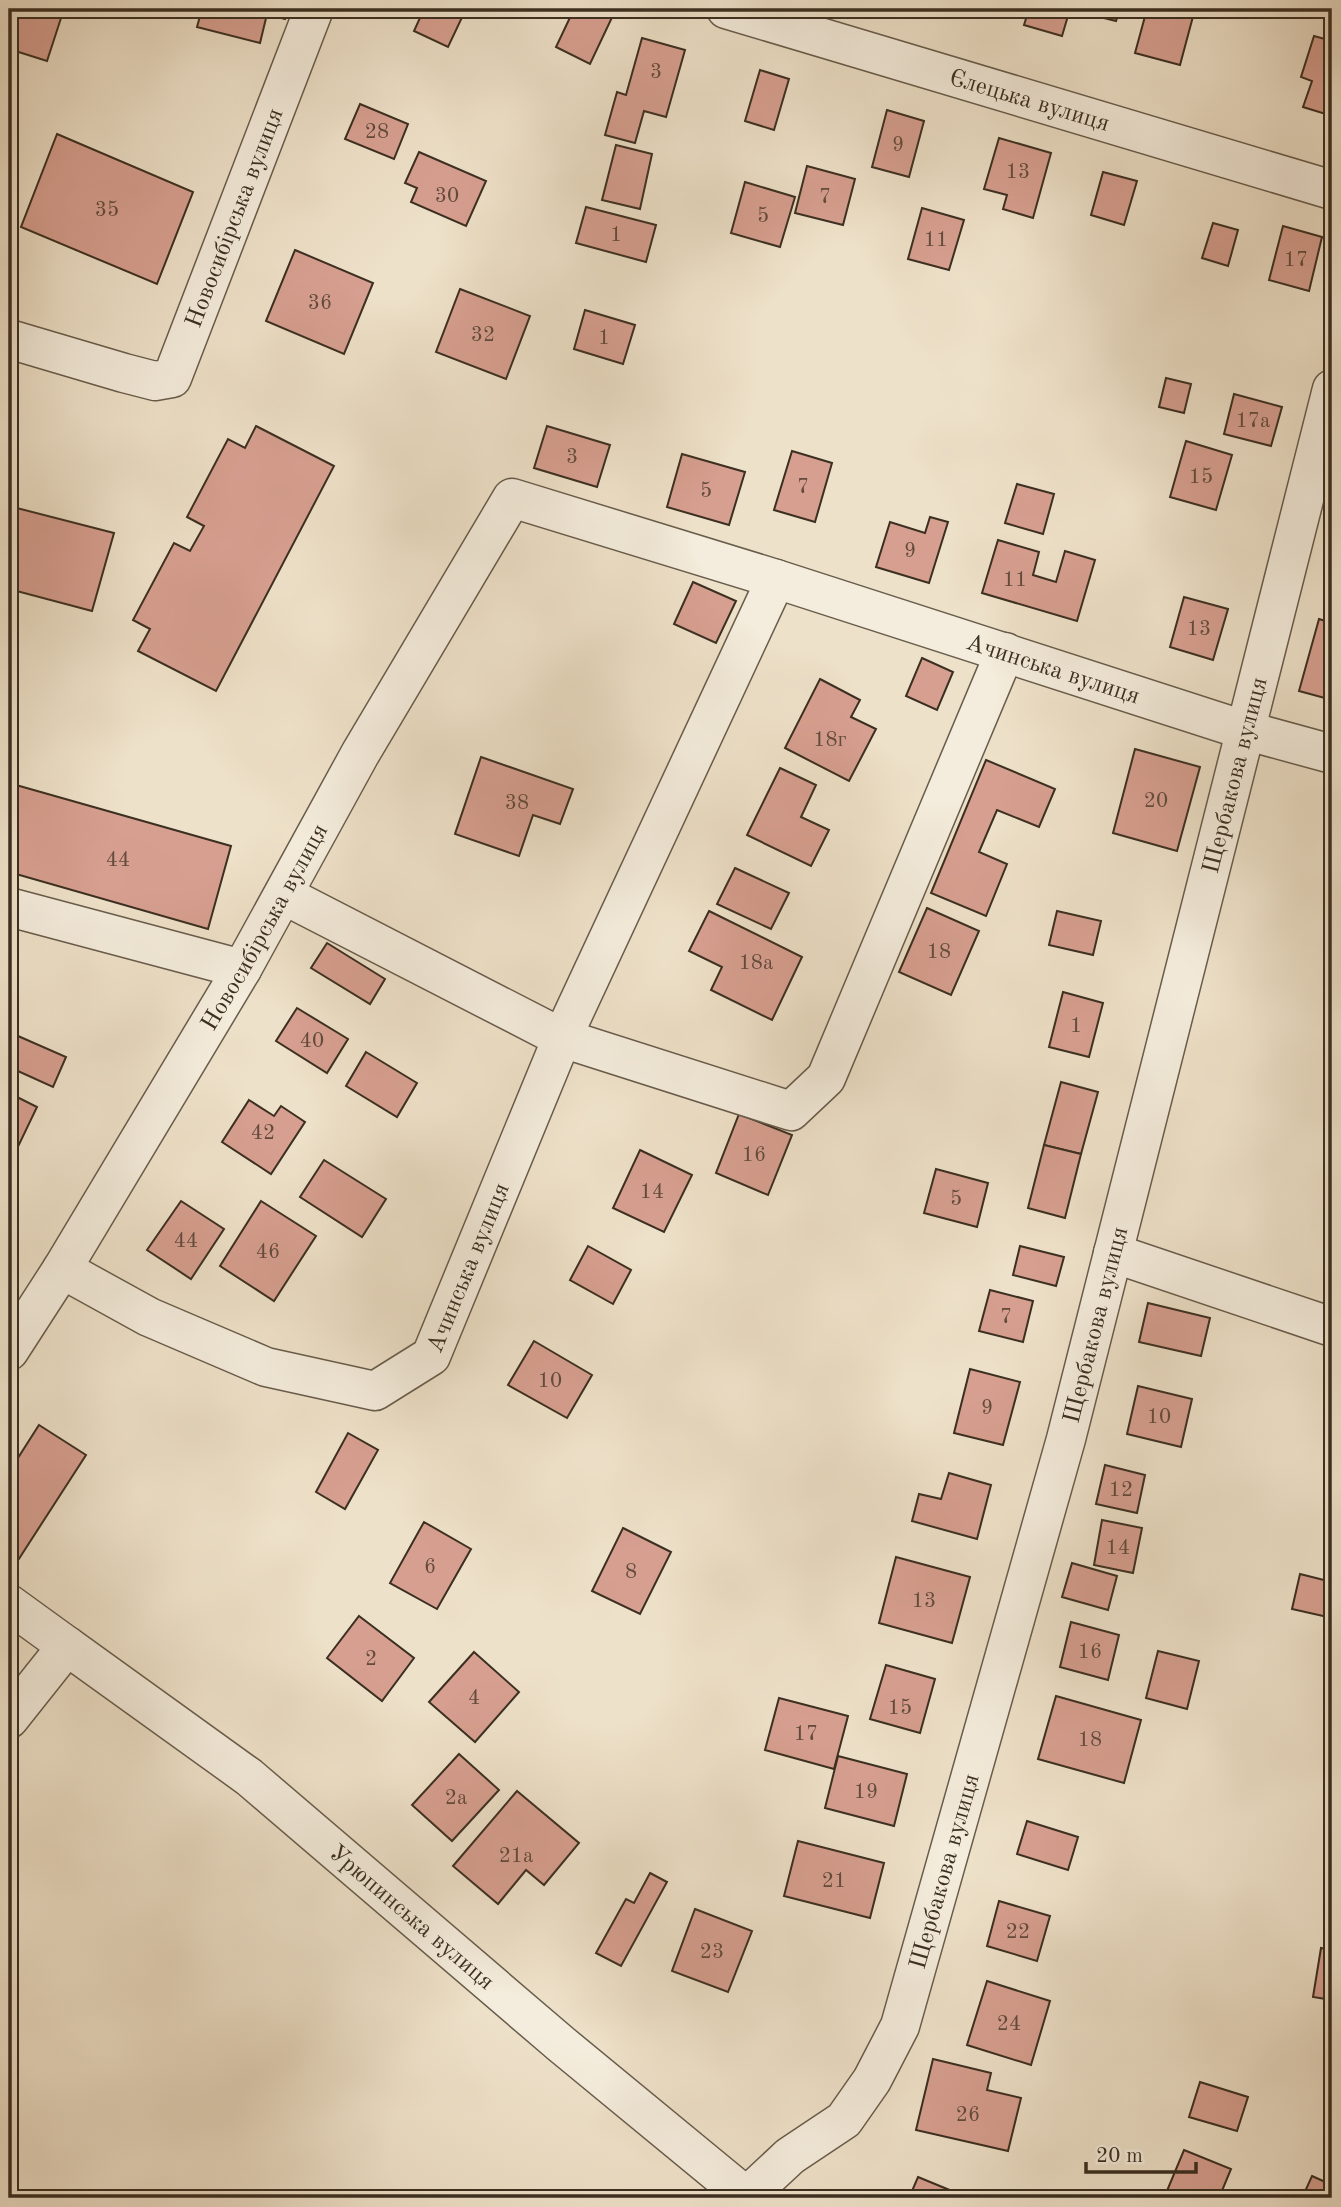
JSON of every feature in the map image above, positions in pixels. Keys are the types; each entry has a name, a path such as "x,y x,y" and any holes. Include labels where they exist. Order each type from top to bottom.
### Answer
{"street":[{"name":"Новосибірська вулиця","path":"9,339 155,381 172,378 314,9"},
{"name":"Єлецька вулиця","path":"732,10 1332,190"},
{"name":"Щербакова вулиця","path":"746,2198 790,2156 844,2120 873,2080 900,2026 1066,1439 1332,388"},
{"name":"Новосибірська вулиця","path":"9,1351 62,1269 242,969 360,754 512,498"},
{"name":"Ачинська вулиця","path":"512,498 776,579 1244,730 1332,754"},
{"name":"Ачинська вулиця","path":"62,1269 149,1317 266,1367 375,1391 430,1356 562,1038 776,579"},
{"path":"284,895 562,1038 791,1111 826,1078 1005,652"},
{"path":"9,907 242,969"},
{"path":"1113,1253 1332,1327"},
{"path":"9,1604 67,1646 9,1719"},
{"name":"Урюпинська вулиця","path":"67,1646 249,1777 746,2198"}],"building":[{"path":"9,9 53,9 63,12 47,61 9,49"},
{"path":"202,9 288,9 285,19 267,14 260,43 197,27"},
{"path":"424,9 466,9 448,47 414,31"},
{"path":"574,9 616,9 590,64 556,47"},
{"path":"1029,9 1070,9 1062,36 1024,25"},
{"path":"1089,9 1120,9 1116,21 1088,14"},
{"path":"1147,9 1195,9 1180,65 1135,53"},
{"path":"1314,36 1332,41 1332,116 1303,107 1312,81 1301,77"},
{"path":"642,38 685,50 666,117 644,111 635,143 605,135 617,92 626,95"},
{"path":"760,70 789,79 774,130 745,121"},
{"path":"360,104 408,124 394,159 345,139"},
{"path":"887,110 924,121 909,177 872,167"},
{"path":"57,134 193,192 157,284 21,227"},
{"path":"999,138 1051,153 1033,218 1003,209 1007,195 984,189"},
{"path":"616,145 652,154 640,209 602,200"},
{"path":"419,152 486,181 466,226 411,202 417,188 405,183"},
{"path":"807,166 855,179 843,225 795,213"},
{"path":"1103,172 1137,181 1124,225 1091,215"},
{"path":"745,182 795,197 780,247 731,233"},
{"path":"586,207 656,225 646,262 576,243"},
{"path":"922,208 964,220 949,270 908,259"},
{"path":"1213,223 1238,230 1228,266 1202,258"},
{"path":"1283,226 1322,237 1309,291 1269,280"},
{"path":"295,250 373,283 344,354 266,321"},
{"path":"460,289 530,316 506,379 436,352"},
{"path":"585,310 635,325 623,364 574,349"},
{"path":"1166,378 1191,384 1184,413 1159,407"},
{"path":"1234,394 1282,407 1271,446 1224,434"},
{"path":"256,426 334,466 216,691 138,651 150,629 133,620 174,543 190,551 204,526 187,517 228,439 245,448"},
{"path":"547,426 610,445 597,487 534,468"},
{"path":"1186,441 1232,455 1216,510 1170,497"},
{"path":"792,451 832,463 815,522 774,510"},
{"path":"682,454 745,472 729,525 667,507"},
{"path":"1017,484 1054,494 1043,534 1005,523"},
{"path":"9,506 114,533 92,611 9,589"},
{"path":"930,517 948,522 929,583 876,567 890,522 925,533"},
{"path":"998,540 1039,552 1033,575 1056,582 1065,551 1095,560 1077,621 982,593"},
{"path":"693,582 736,601 716,643 674,624"},
{"path":"1184,597 1228,609 1213,660 1170,647"},
{"path":"1319,619 1332,623 1332,700 1299,691"},
{"path":"922,658 953,672 937,710 906,696"},
{"path":"820,679 860,700 851,717 876,729 849,781 785,748"},
{"path":"1135,749 1200,767 1177,851 1113,833"},
{"path":"481,757 573,789 560,824 533,815 519,856 455,834"},
{"path":"986,760 1055,789 1039,827 997,810 979,852 1007,864 986,916 931,893"},
{"path":"780,768 816,785 801,817 829,830 811,866 747,835"},
{"path":"9,783 231,846 208,929 9,872"},
{"path":"735,868 789,893 771,929 717,904"},
{"path":"927,908 979,931 951,995 899,972"},
{"path":"709,911 802,957 772,1020 711,990 722,967 689,951"},
{"path":"1057,911 1101,921 1093,955 1049,945"},
{"path":"327,943 385,979 370,1004 311,968"},
{"path":"1063,992 1103,1003 1089,1057 1049,1047"},
{"path":"297,1008 348,1039 327,1073 276,1041"},
{"path":"18,1036 66,1057 53,1087 9,1067 9,1057"},
{"path":"366,1052 417,1083 397,1117 346,1086"},
{"path":"1061,1082 1098,1092 1081,1154 1044,1145"},
{"path":"9,1093 37,1107 15,1153 9,1150"},
{"path":"249,1100 274,1116 281,1106 305,1122 271,1174 222,1142"},
{"path":"739,1114 792,1135 768,1195 716,1173"},
{"path":"1044,1145 1081,1154 1065,1218 1028,1208"},
{"path":"640,1150 692,1175 664,1232 613,1208"},
{"path":"324,1160 386,1199 362,1237 300,1197"},
{"path":"936,1169 988,1183 977,1227 924,1213"},
{"path":"181,1201 224,1229 191,1279 147,1250"},
{"path":"261,1201 316,1236 274,1301 220,1266"},
{"path":"588,1246 631,1270 613,1304 570,1280"},
{"path":"1020,1246 1064,1257 1056,1286 1013,1275"},
{"path":"990,1290 1033,1301 1023,1342 979,1331"},
{"path":"1148,1303 1210,1318 1201,1356 1139,1342"},
{"path":"534,1341 592,1375 567,1418 508,1385"},
{"path":"970,1369 1020,1382 1003,1445 954,1433"},
{"path":"1138,1386 1192,1399 1181,1447 1127,1434"},
{"path":"39,1425 86,1455 13,1568 9,1565 9,1472"},
{"path":"348,1433 378,1450 345,1509 316,1492"},
{"path":"1105,1465 1145,1475 1137,1513 1096,1504"},
{"path":"949,1473 991,1485 977,1539 912,1521 919,1494 941,1499"},
{"path":"1102,1520 1142,1528 1133,1573 1094,1565"},
{"path":"424,1522 471,1549 437,1609 390,1583"},
{"path":"623,1528 671,1552 640,1614 592,1591"},
{"path":"896,1557 970,1577 952,1643 879,1623"},
{"path":"1072,1563 1117,1576 1108,1610 1062,1597"},
{"path":"1300,1574 1332,1582 1332,1618 1292,1609"},
{"path":"359,1616 414,1658 382,1701 327,1658"},
{"path":"1071,1622 1119,1635 1108,1680 1060,1667"},
{"path":"1158,1651 1199,1661 1187,1709 1146,1698"},
{"path":"474,1652 519,1692 475,1742 429,1702"},
{"path":"886,1665 935,1679 920,1733 870,1719"},
{"path":"1056,1696 1141,1720 1124,1783 1038,1759"},
{"path":"779,1698 848,1716 834,1769 765,1750"},
{"path":"459,1754 499,1790 452,1841 412,1805"},
{"path":"838,1756 907,1774 894,1826 825,1808"},
{"path":"517,1791 579,1843 544,1885 526,1870 498,1904 453,1866"},
{"path":"1027,1821 1078,1837 1068,1870 1017,1854"},
{"path":"798,1841 884,1863 870,1918 784,1896"},
{"path":"650,1873 667,1882 621,1966 596,1953 626,1899 634,1903"},
{"path":"999,1901 1050,1916 1037,1961 987,1946"},
{"path":"695,1909 752,1931 728,1992 672,1971"},
{"path":"1321,1948 1332,1950 1332,2000 1313,1997"},
{"path":"987,1981 1050,2001 1031,2065 967,2045"},
{"path":"933,2059 991,2073 987,2090 1021,2098 1008,2151 916,2130"},
{"path":"1200,2082 1248,2097 1237,2131 1189,2117"},
{"path":"1184,2150 1231,2169 1219,2198 1164,2198"},
{"path":"1312,2176 1332,2185 1332,2198 1302,2198"},
{"path":"918,2177 969,2198 909,2198"}]}
